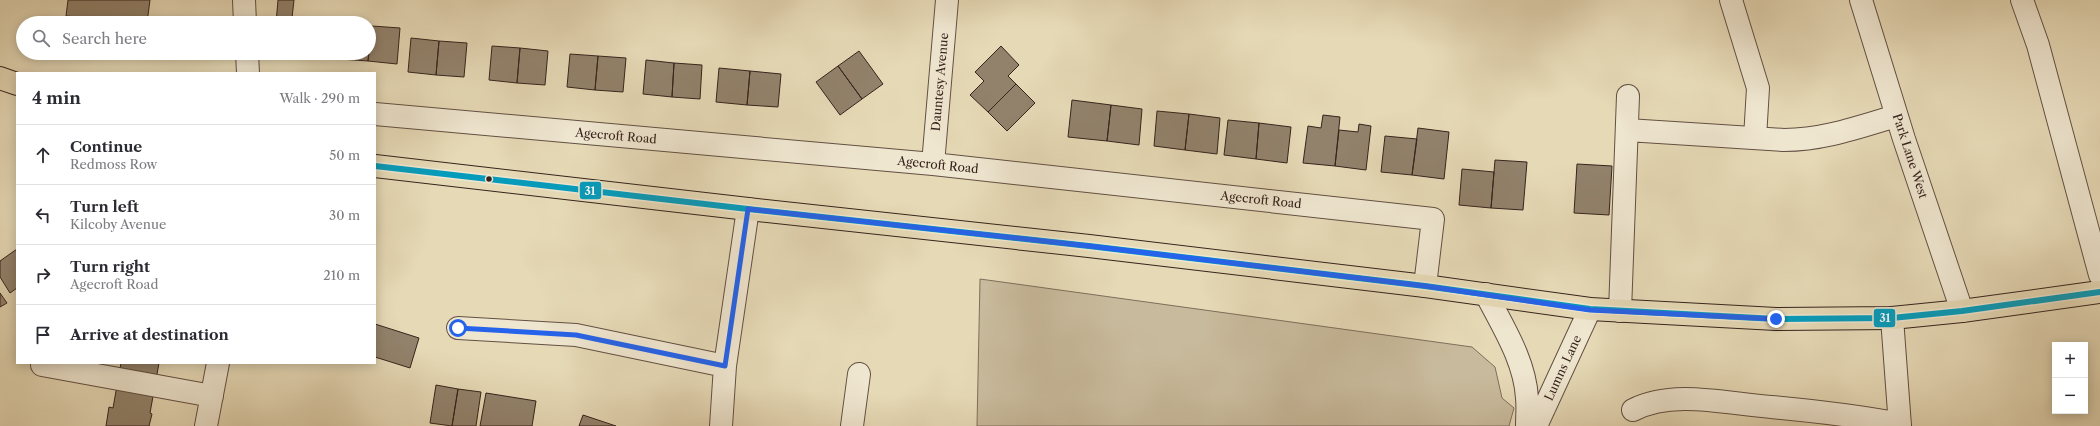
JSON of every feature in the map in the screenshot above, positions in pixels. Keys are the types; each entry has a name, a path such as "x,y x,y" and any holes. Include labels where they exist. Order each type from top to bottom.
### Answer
{"main road":[{"path":"0,78 16,84"},
{"path":"376,166 748,209 931,227 1425,286 1590,310 1620,310 1776,319 1892,318 1962,311 2100,292"}],"street":[{"path":"244,0 245,16"},
{"name":"Dauntesy Avenue","path":"933,164 947,0"},
{"path":"1731,0 1758,88 1755,138"},
{"name":"Park Lane West","path":"1861,0 1896,116 1962,311"},
{"path":"2022,0 2038,45 2100,275"},
{"path":"247,60 248,72"},
{"path":"1620,310 1628,96"},
{"name":"Agecroft Road","path":"376,114 933,164 1433,219 1425,286"},
{"path":"1627,130 1807,140 1829,136 1896,116"},
{"path":"721,426 725,366 748,209"},
{"path":"1486,294 1510,339 1520,365 1527,397 1527,426"},
{"name":"Lumns Lane","path":"1536,426 1590,310"},
{"path":"1633,410 1655,401 1684,399 1806,409 1900,425 1892,318"},
{"path":"458,328 576,335 725,366"},
{"path":"206,426 218,364"},
{"path":"42,365 212,396"},
{"path":"852,426 859,374"}],"shaded area":[{"path":"980,279 1472,347 1495,367 1502,398 1514,408 1509,426 977,426"}],"building":[{"path":"68,0 150,0 148,16 66,16"},
{"path":"278,0 294,0 292,16 277,16"},
{"path":"376,26 400,28 397,64 368,61 376,60"},
{"path":"411,38 439,41 436,75 408,72"},
{"path":"439,41 467,43 464,77 436,75"},
{"path":"492,46 520,48 517,83 489,80"},
{"path":"1001,46 1019,65 1008,76 1016,84 988,112 970,95 984,81 975,72"},
{"path":"520,48 548,51 545,85 517,83"},
{"path":"859,51 883,84 862,99 838,66"},
{"path":"570,54 598,56 595,90 567,87"},
{"path":"598,56 626,58 623,92 595,90"},
{"path":"646,60 674,63 672,97 643,94"},
{"path":"674,63 702,65 700,99 672,97"},
{"path":"838,66 862,99 840,115 816,82"},
{"path":"719,68 750,71 747,105 716,102"},
{"path":"750,71 781,74 778,107 747,105"},
{"path":"1016,84 1035,103 1007,131 988,112"},
{"path":"1072,100 1111,105 1107,141 1068,137"},
{"path":"1111,105 1142,109 1139,145 1107,141"},
{"path":"1157,111 1189,114 1185,150 1154,146"},
{"path":"1189,114 1220,118 1217,154 1185,150"},
{"path":"1323,115 1340,117 1335,166 1303,163 1308,126 1321,128"},
{"path":"1228,120 1259,123 1256,159 1224,155"},
{"path":"1259,123 1291,127 1287,163 1256,159"},
{"path":"1359,124 1371,126 1366,170 1335,166 1339,130 1358,132"},
{"path":"1418,128 1449,132 1444,179 1412,175"},
{"path":"1385,136 1417,139 1412,175 1381,172"},
{"path":"1495,160 1527,162 1523,210 1491,208"},
{"path":"1577,164 1612,166 1609,215 1574,213"},
{"path":"1462,169 1494,172 1491,208 1459,205"},
{"path":"16,250 16,289 10,293 0,277 0,261"},
{"path":"0,293 7,303 0,307"},
{"path":"376,324 419,338 410,368 376,357"},
{"path":"121,364 159,364 149,426 106,426 109,407 113,408"},
{"path":"436,385 458,389 452,426 430,423"},
{"path":"458,389 481,392 476,426 452,426"},
{"path":"486,393 536,401 532,426 480,426"},
{"path":"583,415 616,426 579,426"}],"transit line":[{"name":"31","path":"376,166 1089,246 1425,286 1590,309 1776,319 1892,318 1962,311 2100,292"}],"route":[{"path":"458,328 576,335 725,366 748,209 931,227 1425,286 1590,310 1620,310 1776,319"}]}
